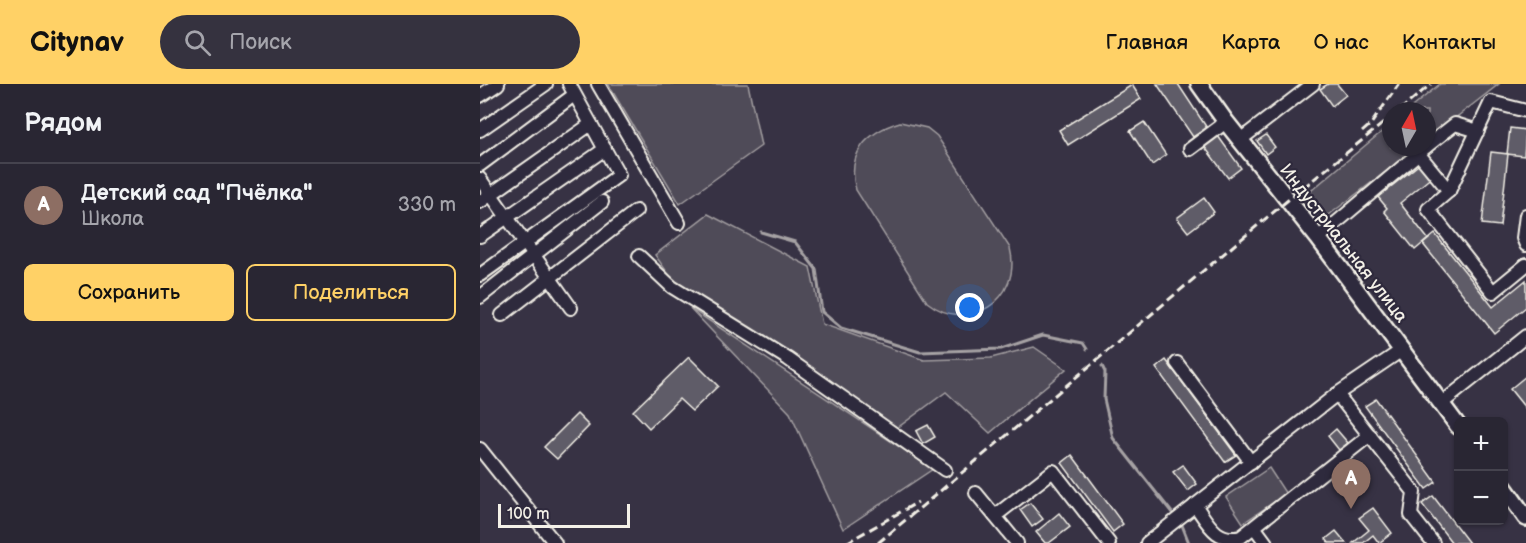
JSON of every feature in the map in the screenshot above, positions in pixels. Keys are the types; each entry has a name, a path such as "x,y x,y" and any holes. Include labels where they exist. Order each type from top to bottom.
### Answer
{"main road":[{"name":"Индустриальная улица","path":"1199,84 1454,420"},
{"path":"1508,494 1525,516"}],"street":[{"path":"480,96 498,84"},
{"path":"480,130 546,84"},
{"path":"598,84 679,223"},
{"path":"1240,140 1312,84"},
{"path":"480,165 572,90 619,175 480,275"},
{"path":"1526,111 1491,102 1449,191 1428,209 1493,292 1526,265"},
{"path":"1190,149 1226,122"},
{"path":"480,202 591,124"},
{"path":"1436,139 1455,124 1478,131"},
{"path":"480,236 605,149"},
{"path":"1318,238 1416,156"},
{"path":"1428,156 1449,191"},
{"path":"480,179 571,308"},
{"path":"480,297 602,202"},
{"path":"502,315 636,211"},
{"path":"1526,215 1523,238 1526,245"},
{"path":"639,255 672,287 788,359 945,470"},
{"path":"1442,403 1526,336"},
{"path":"1148,543 1337,394 1402,350"},
{"path":"1177,363 1251,462"},
{"path":"1337,394 1414,492 1411,515 1433,543"},
{"path":"1195,505 1212,529 1222,538 1231,540 1241,537 1370,435"},
{"path":"480,449 555,543"},
{"path":"995,516 1053,471 1109,543"},
{"path":"976,493 1017,543"},
{"path":"1255,528 1266,543"}],"shaded area":[{"path":"608,84 748,84 761,146 680,204"},
{"path":"1440,84 1499,84 1436,133 1436,102 1418,102"},
{"path":"900,122 927,128 937,136 1010,248 1012,267 1008,283 1000,297 989,307 975,313 959,315 943,311 927,302 856,190 854,165 862,146 878,132"},
{"path":"1382,132 1382,156 1406,156 1317,224 1300,200"},
{"path":"708,214 810,267 822,324 924,360 991,358 1034,347 1066,369 990,433 946,392 897,428 672,279 655,255"},
{"path":"690,308 933,469 843,529 790,413"},
{"path":"1269,468 1286,494 1243,523 1226,497"}],"building":[{"path":"1157,84 1178,84 1207,128 1193,137"},
{"path":"1328,84 1337,84 1346,95 1332,106 1320,89"},
{"path":"1132,85 1141,99 1068,145 1059,130"},
{"path":"1144,122 1166,155 1152,165 1130,131"},
{"path":"1510,128 1526,130 1524,156 1507,154"},
{"path":"1266,135 1275,147 1266,154 1257,141"},
{"path":"1218,136 1241,168 1228,178 1204,146"},
{"path":"1491,152 1508,154 1500,226 1482,224"},
{"path":"1422,162 1433,176 1400,203 1428,239 1415,250 1384,211 1387,208 1378,197"},
{"path":"1204,198 1214,212 1188,232 1177,218"},
{"path":"1435,234 1493,307 1526,280 1526,307 1494,333 1423,244"},
{"path":"689,357 718,386 692,411 679,399 649,428 633,411"},
{"path":"1166,360 1236,455 1225,462 1156,368"},
{"path":"1526,376 1526,409 1510,389"},
{"path":"1376,399 1436,482 1426,489 1365,406"},
{"path":"577,414 589,426 557,459 544,447"},
{"path":"928,425 935,437 923,444 916,431"},
{"path":"1336,429 1348,443 1339,450 1328,436"},
{"path":"1072,455 1123,524 1113,532 1062,463"},
{"path":"1183,465 1197,484 1188,491 1173,472"},
{"path":"1433,496 1469,543 1452,543 1422,504"},
{"path":"1030,503 1043,519 1032,527 1020,510"},
{"path":"1373,508 1392,533 1379,543 1373,535 1363,543 1353,543 1369,530 1359,518"},
{"path":"1059,513 1070,527 1049,543 1045,543 1036,532"},
{"path":"1336,531 1346,543 1329,543 1326,539"}],"waterway":[{"path":"761,232 795,242 816,269 822,312 841,328 920,352 1001,349 1043,335 1083,343 1087,349"},
{"path":"1102,366 1105,372 1104,399 1113,438 1173,514"},
{"path":"1182,525 1189,543"}],"railway":[{"path":"1362,132 1371,124 1399,84"},
{"path":"1410,102 1431,84"},
{"path":"878,543 1288,200 1382,124"},
{"path":"846,543 918,502"}],"place":[{"name":"Детский сад \"Пчёлка\"","path":"1351,509"}]}
